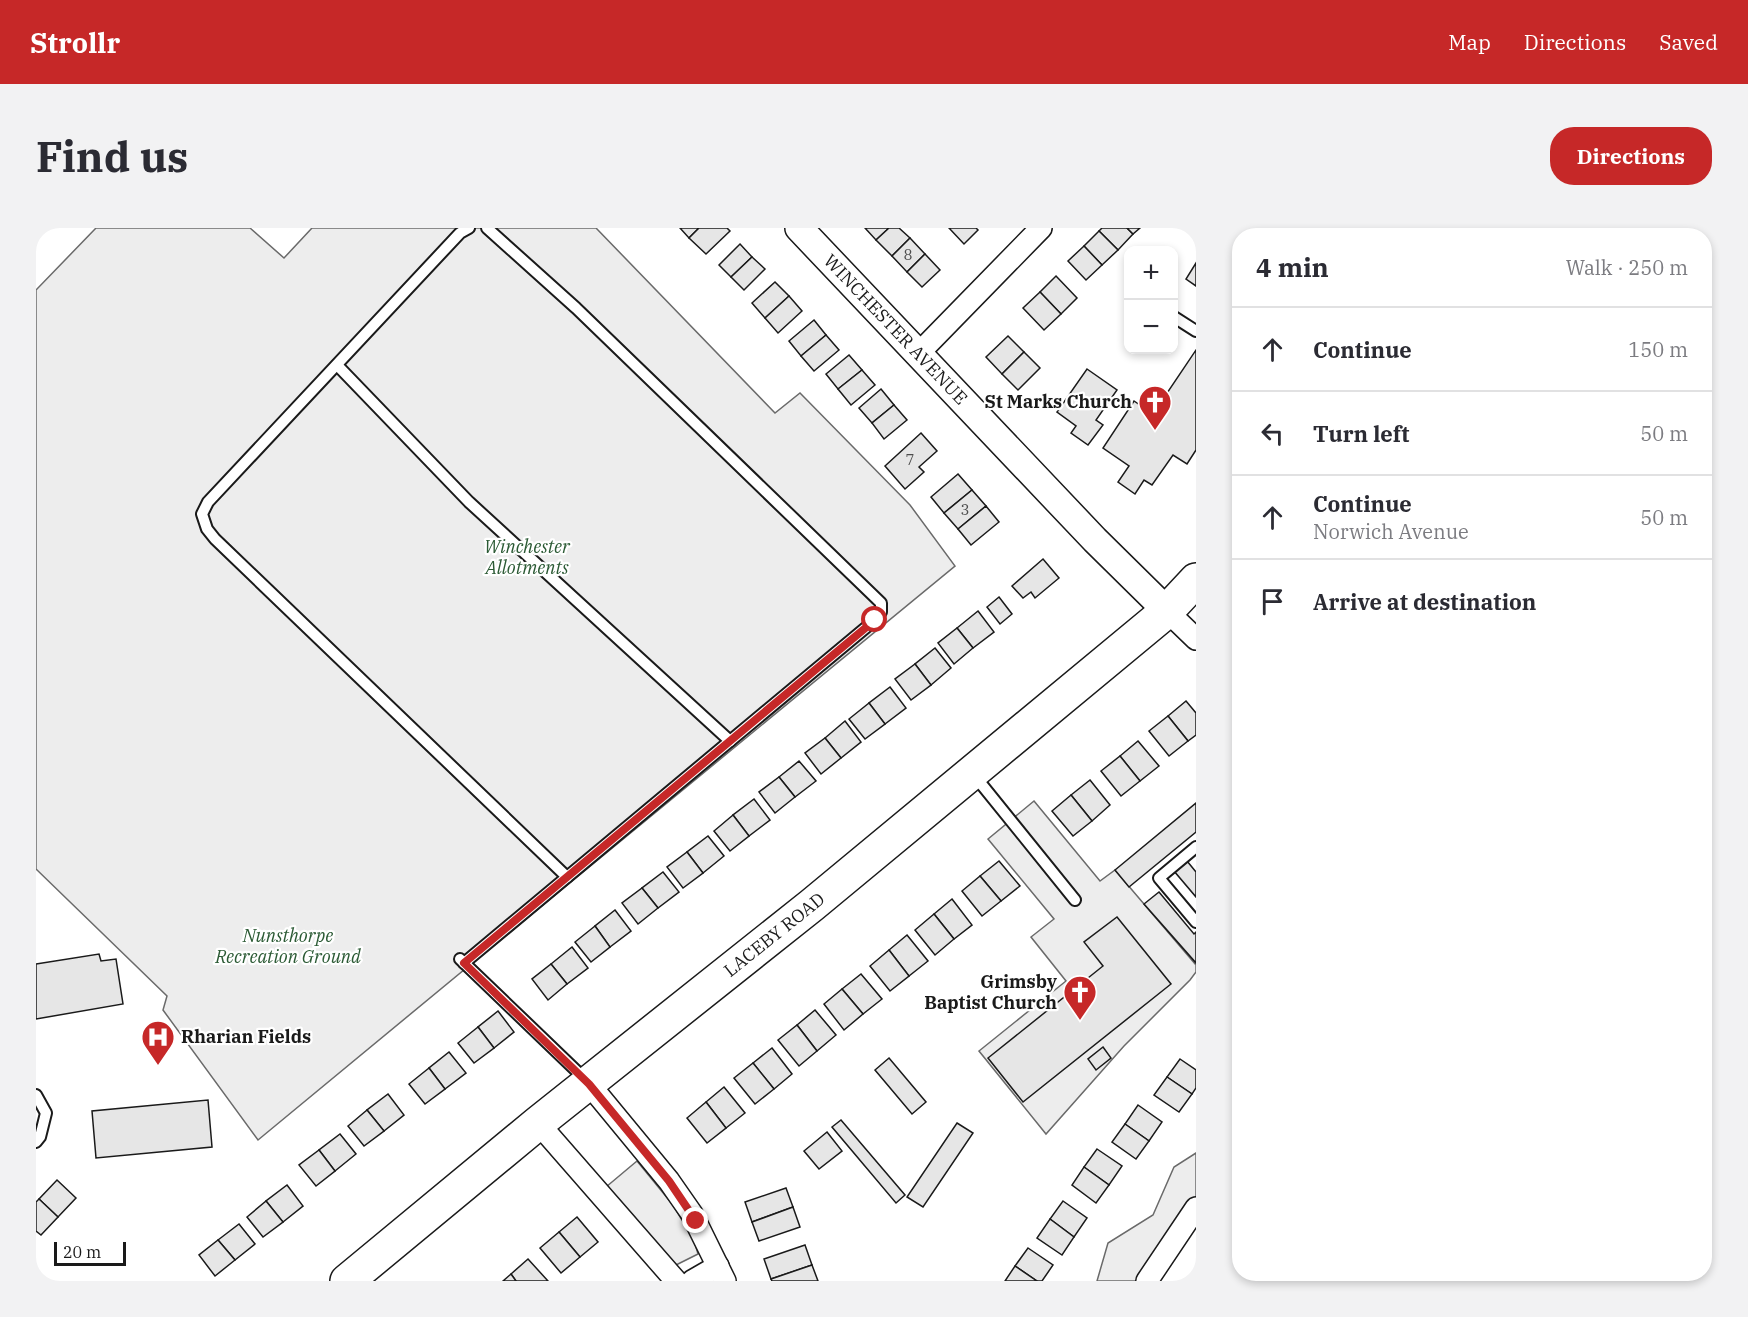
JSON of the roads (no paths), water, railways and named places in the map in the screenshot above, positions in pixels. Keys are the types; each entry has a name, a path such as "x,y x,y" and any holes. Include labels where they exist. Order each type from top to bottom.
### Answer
{"highway":[{"name":"LACEBY ROAD","path":"347,1281 538,1123 812,905 972,773 1167,611 1196,580"}],"street":[{"name":"WINCHESTER AVENUE","path":"799,228 1095,540 1167,611"},
{"path":"918,354 1041,228"},
{"path":"1167,611 1196,639"},
{"path":"589,1084 669,1181 692,1214 721,1273 692,1281"},
{"path":"538,1123 676,1281"},
{"path":"1147,1281 1196,1208"}],"lane":[{"path":"469,228 460,233 208,502 202,514 207,529 215,539 567,877"},
{"path":"487,228 576,308 881,603 881,612 875,620 567,877 462,961 589,1084"},
{"path":"1178,320 1196,331"},
{"path":"337,365 469,502 730,741"},
{"path":"972,773 1075,900"},
{"path":"1196,848 1159,878 1196,922"},
{"path":"36,1095 46,1113 40,1137 36,1142"}],"place":[{"name":"St Marks Church","path":"1155,431"},
{"name":"Grimsby Baptist Church","path":"1080,1021"},
{"name":"Rharian Fields","path":"158,1066"}],"park label":[{"name":"Winchester Allotments","path":"527,557"},
{"name":"Nunsthorpe Recreation Ground","path":"288,946"}]}
